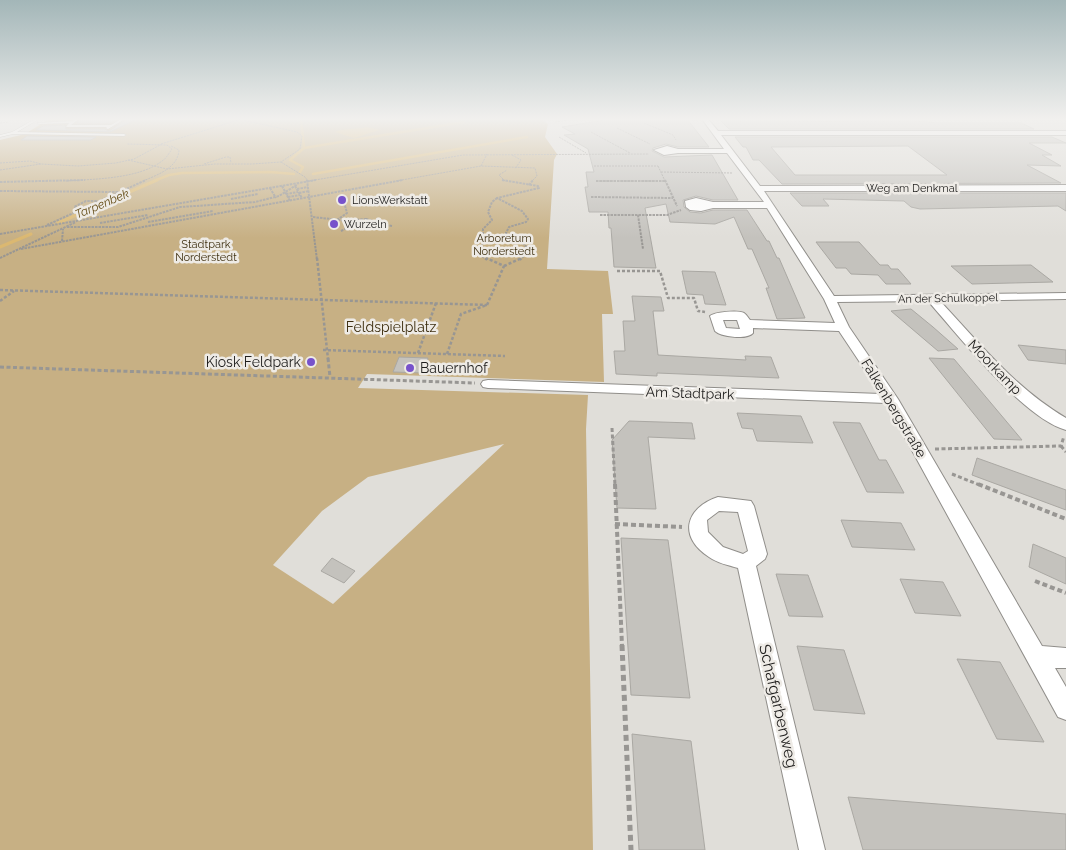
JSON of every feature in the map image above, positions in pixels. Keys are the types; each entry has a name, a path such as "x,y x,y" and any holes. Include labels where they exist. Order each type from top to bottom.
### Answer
{"street":[{"name":"Falkenbergstraße","path":"735,159 770,205 830,300 843,327 891,399 1066,709"},
{"name":"Weg am Denkmal","path":"758,189 1066,188"},
{"path":"714,205 770,205"},
{"name":"An der Schulkoppel","path":"830,300 1066,296"},
{"name":"Moorkamp","path":"932,299 1014,388 1036,407 1066,427"},
{"path":"716,316 721,331 747,332 746,324 843,327"},
{"name":"Am Stadtpark","path":"488,384 891,399"},
{"path":"729,504 745,506 758,554 746,563 717,552 700,537 697,528 698,519 702,512 709,507 729,504"},
{"name":"Schafgarbenweg","path":"746,563 812,850"},
{"path":"1036,656 1066,658"}],"path":[{"path":"0,182 80,180 133,173 154,167 165,159"},
{"path":"42,227 167,169 174,164 177,159"},
{"path":"201,166 218,159"},
{"path":"230,159 231,163"},
{"path":"0,170 41,164 78,166 128,160 167,169 231,163 282,162 287,159"},
{"path":"0,234 442,159"},
{"path":"481,166 485,159"},
{"path":"517,168 520,159"},
{"path":"0,164 30,161 41,164"},
{"path":"282,162 305,176 308,182 330,377"},
{"path":"148,222 237,210 481,166 535,168 537,176 529,185"},
{"path":"594,166 658,166 679,211 667,215 600,215"},
{"path":"497,198 504,204 522,210 528,219 526,222 509,227 506,233 524,244 529,250 528,253 525,257 504,266 491,262 482,256 483,229 492,220 488,212 492,202 497,198 539,188 538,186 506,182 499,175 502,172 517,168"},
{"path":"661,172 746,173"},
{"path":"596,181 665,181"},
{"path":"299,183 298,191 302,198"},
{"path":"282,186 290,200"},
{"path":"270,188 276,198"},
{"path":"66,227 100,228 118,226 180,208 262,201 309,189"},
{"path":"256,190 264,205"},
{"path":"0,191 119,192"},
{"path":"286,195 298,191"},
{"path":"231,199 258,194"},
{"path":"230,195 237,210"},
{"path":"591,197 673,198"},
{"path":"208,199 213,212"},
{"path":"81,210 74,206 86,201 99,201"},
{"path":"337,220 347,214 344,202"},
{"path":"147,209 149,226"},
{"path":"21,249 149,226 213,212"},
{"path":"638,215 643,249"},
{"path":"100,223 148,216"},
{"path":"100,217 100,234"},
{"path":"313,217 347,221 370,220 374,224"},
{"path":"363,223 374,218"},
{"path":"0,258 82,220"},
{"path":"347,221 352,226 363,227 374,224"},
{"path":"357,221 393,226"},
{"path":"341,232 357,221"},
{"path":"62,241 63,229"},
{"path":"447,354 461,314 487,305 504,266"},
{"path":"617,270 660,271 668,298 694,298 698,311 716,316"},
{"path":"0,290 487,305"},
{"path":"0,301 15,290"},
{"path":"418,353 436,303"},
{"path":"324,350 505,356"},
{"path":"0,366 488,384"},
{"path":"1061,446 1066,427"},
{"path":"612,428 615,524 632,850"},
{"path":"919,450 1061,446"},
{"path":"1061,446 1066,452"},
{"path":"928,465 1066,519"},
{"path":"615,524 697,528"},
{"path":"1035,580 1066,594"}],"green space":[{"path":"0,159 555,159 547,269 608,271 613,314 602,314 604,382 367,374 358,388 588,395 586,429 593,850 0,850","holes":["504,444 333,604 273,565 322,511 368,477"]}],"building":[{"path":"591,159 714,159 738,200 713,200 696,196 683,200 684,207 690,212 701,213 713,210 747,210 767,241 769,241 777,258 779,258 805,318 777,319 766,288 769,288 752,249 748,249 734,217 715,224 670,222 666,204 645,208 656,268 614,267 608,212 589,212 585,187 588,187 586,172 594,172"},
{"path":"752,159 781,159 795,175 947,175 925,159 1048,159 1061,166 1027,165 1061,183 782,184 759,160"},
{"path":"790,193 1066,193 1066,211 1058,206 920,209 911,207 904,201 823,199 829,206 802,206"},
{"path":"816,242 859,242 880,265 888,265 891,269 898,269 911,284 886,284 878,275 851,274 846,268 836,268"},
{"path":"1031,265 1053,282 972,284 951,266"},
{"path":"682,271 715,272 726,305 705,304 703,295 687,294"},
{"path":"632,296 661,297 664,311 653,311 658,355 746,360 745,356 771,357 779,378 657,373 657,376 616,374 614,351 625,351 623,321 635,321"},
{"path":"911,309 958,349 938,351 891,311"},
{"path":"1018,345 1066,350 1066,364 1028,360"},
{"name":"Bauernhof","path":"399,357 428,358 424,373 393,372"},
{"path":"929,358 954,359 1022,440 994,439"},
{"path":"737,413 801,416 813,443 757,441 753,429 742,428"},
{"path":"629,421 692,423 695,439 648,437 656,509 617,508 612,440"},
{"path":"833,422 860,423 879,460 886,460 904,493 867,492"},
{"path":"977,458 1066,490 1066,510 972,475"},
{"path":"841,520 901,523 915,550 852,547"},
{"path":"621,538 668,540 690,698 631,695"},
{"path":"1033,544 1066,558 1066,584 1029,567"},
{"path":"332,558 355,571 344,583 321,571"},
{"path":"776,574 808,575 823,617 789,616"},
{"path":"900,579 943,582 961,616 915,613"},
{"path":"797,646 844,650 865,714 814,710"},
{"path":"957,659 1000,662 1044,742 997,739"},
{"path":"632,734 691,741 705,850 639,850"},
{"path":"848,797 1066,814 1066,850 863,850"}],"waterway":[{"name":"Tarpenbek","path":"292,159 290,160 303,167 300,172"},
{"path":"313,174 402,159"},
{"name":"Tarpenbek","path":"154,181 169,175 182,173 270,172 294,174"},
{"name":"Tarpenbek","path":"58,223 157,180"},
{"name":"Tarpenbek","path":"0,247 31,234"}],"place":[{"name":"LionsWerkstatt","path":"342,200"},
{"name":"Wurzeln","path":"334,224"},
{"name":"Kiosk Feldpark","path":"311,362"},
{"name":"Bauernhof","path":"410,368"}],"park label":[{"name":"Arboretum Norderstedt","path":"504,244"},
{"name":"Stadtpark Norderstedt","path":"206,250"},
{"name":"Feldspielplatz","path":"391,327"}]}
